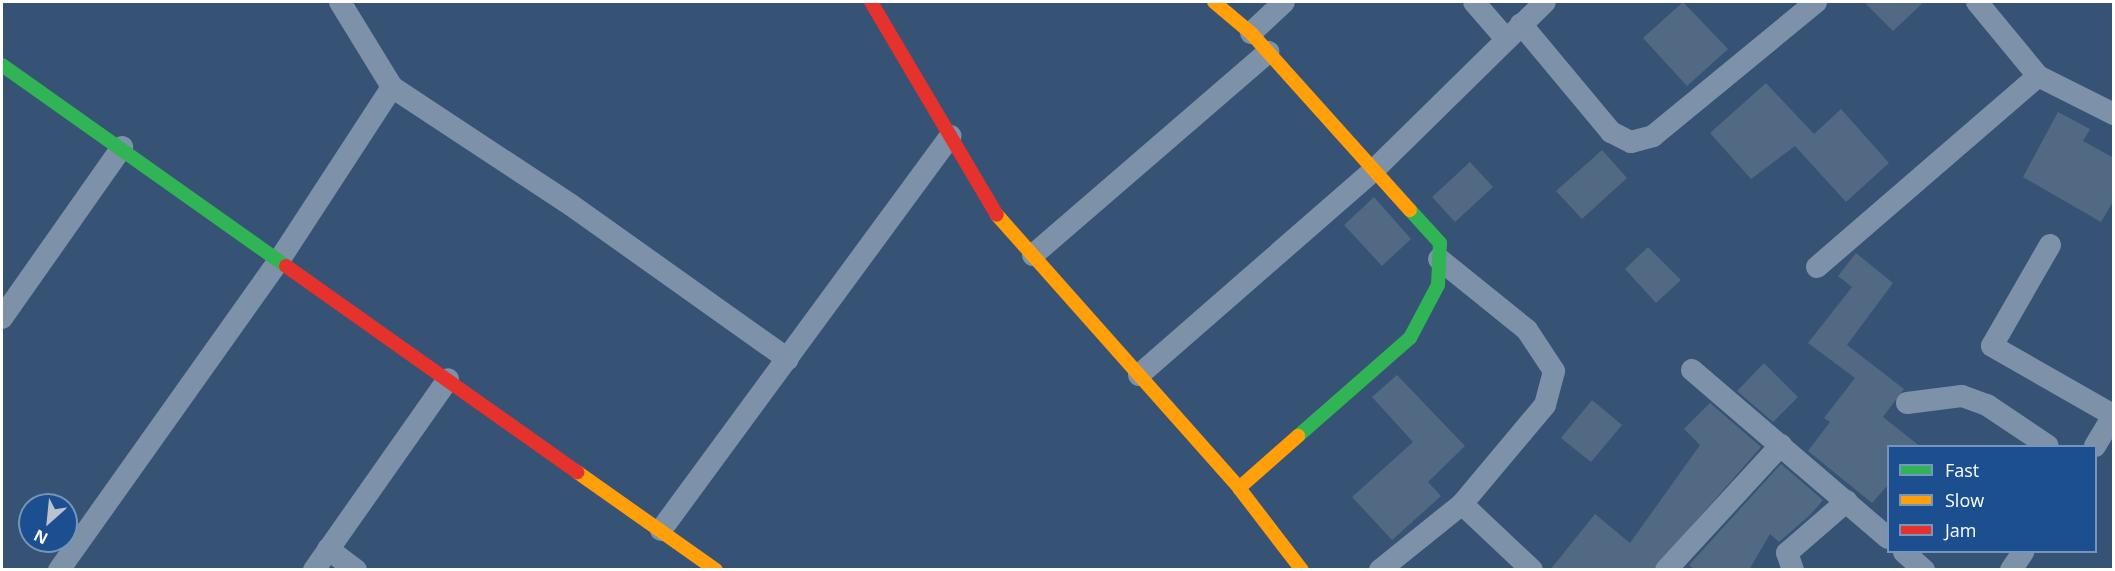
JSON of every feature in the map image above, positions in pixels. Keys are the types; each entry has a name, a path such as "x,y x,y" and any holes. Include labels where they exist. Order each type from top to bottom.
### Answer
{"street":[{"path":"340,2 392,87 571,205 788,359"},
{"path":"871,2 996,214 1239,488 1302,570"},
{"path":"1214,2 1251,33 1440,243 1438,285 1410,338 1239,488"},
{"path":"1251,33 1284,2"},
{"path":"1474,2 1514,32 1611,132 1631,142 1653,136 1815,2"},
{"path":"1140,375 1375,169 1545,2"},
{"path":"1977,2 2038,76 2114,114"},
{"path":"1033,255 1268,52"},
{"path":"2,65 122,147 716,570"},
{"path":"1817,267 2038,76"},
{"path":"59,570 280,259 392,87"},
{"path":"661,530 950,136"},
{"path":"5,307 122,147"},
{"path":"2050,245 1992,346 2113,415 2096,445"},
{"path":"1380,570 1462,504 1545,405 1554,371 1527,330 1439,259"},
{"path":"1692,370 1887,537"},
{"path":"314,570 448,379"},
{"path":"1907,403 1962,396 1987,405 2045,445"},
{"path":"1665,570 1781,445"},
{"path":"1793,570 1787,553 1847,501"},
{"path":"1462,504 1532,570"},
{"path":"328,549 356,570"},
{"path":"1905,553 1924,570"},
{"path":"2011,570 2023,553"}],"building":[{"path":"1683,2 1728,49 1687,86 1643,38"},
{"path":"1864,2 1924,2 1893,31"},
{"path":"1766,83 1814,134 1841,109 1889,163 1846,202 1795,146 1751,179 1710,133"},
{"path":"2058,112 2090,129 2083,141 2114,158 2114,200 2101,222 2023,177"},
{"path":"1602,150 1627,178 1582,219 1556,191"},
{"path":"1470,162 1493,187 1455,222 1432,197"},
{"path":"1374,197 1411,239 1382,266 1344,225"},
{"path":"1648,247 1681,280 1656,303 1625,269"},
{"path":"1856,253 1893,283 1847,345 1904,389 1883,417 1918,445 1887,445 1887,486 1872,503 1808,451 1830,422 1824,418 1855,378 1808,343 1852,287 1838,276"},
{"path":"1764,363 1798,397 1773,422 1737,391"},
{"path":"1397,375 1465,446 1428,482 1441,496 1392,540 1352,497 1413,442 1372,397"},
{"path":"1592,400 1622,425 1591,462 1561,438"},
{"path":"1710,403 1761,447 1653,570 1550,570 1595,514 1630,543 1700,445 1684,429"},
{"path":"1781,464 1823,500 1810,515 1779,542 1770,534 1749,570 1695,570 1689,565"}],"traffic: fast":[{"path":"2,65 286,266"},
{"path":"1298,436 1410,338 1438,285 1440,243 1410,210"}],"traffic: slow":[{"path":"1214,2 1251,33 1410,210"},
{"path":"997,215 1239,488 1302,570"},
{"path":"1239,488 1298,436"},
{"path":"577,472 716,570"}],"traffic: jam":[{"path":"871,2 997,215"},
{"path":"286,266 577,472"}]}
